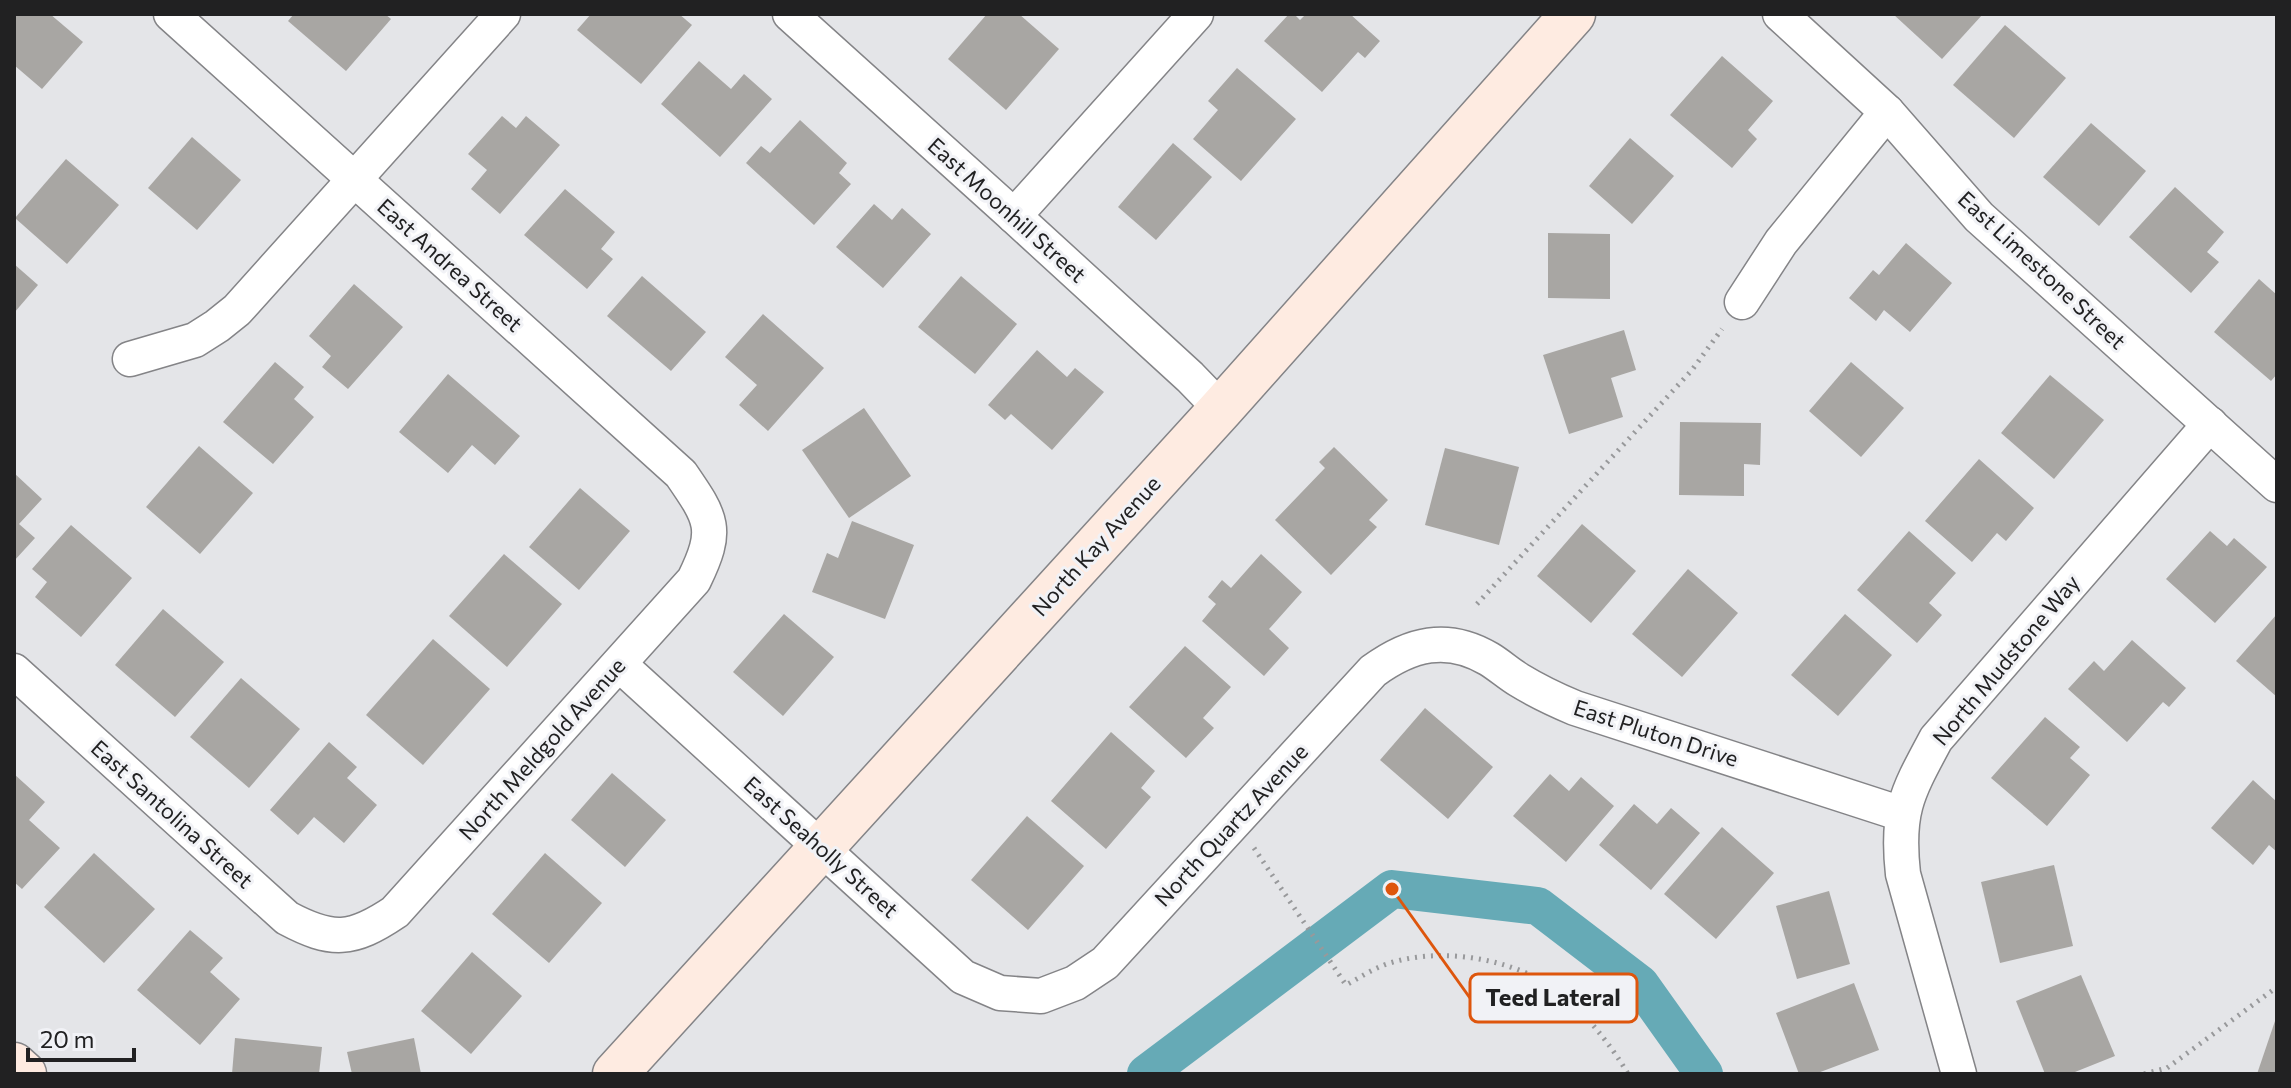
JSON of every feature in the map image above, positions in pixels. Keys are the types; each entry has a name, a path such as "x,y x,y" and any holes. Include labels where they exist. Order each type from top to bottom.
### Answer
{"street":[{"name":"East Andrea Street","path":"171,14 681,474 700,502 711,529"},
{"path":"130,359 195,340 237,310 503,14"},
{"name":"East Moonhill Street","path":"790,14 1190,377 1221,409"},
{"path":"1014,216 1196,14"},
{"name":"North Kay Avenue","path":"615,1074 1221,409 1573,14"},
{"name":"East Limestone Street","path":"1780,14 1887,112 1979,217 2277,485"},
{"path":"1742,302 1781,242 1887,112"},
{"name":"North Mudstone Way","path":"1959,1074 1903,874 1900,844 1902,814 1909,789 1936,739 2210,424"},
{"name":"North Meldgold Avenue","path":"341,936 370,929 395,912 694,580 705,557 711,529"},
{"name":"East Pluton Drive","path":"1417,647 1438,644 1462,648 1488,658 1516,679 1575,708 1902,814"},
{"name":"North Quartz Avenue","path":"1041,996 1075,983 1105,963 1373,671 1395,655 1417,647"},
{"name":"East Seaholly Street","path":"619,664 963,977 1000,993 1041,996"},
{"name":"East Santolina Street","path":"14,671 287,918 312,931 341,936"},
{"path":"14,1065 24,1074"}],"path":[{"path":"1477,604 1692,370 1742,302"},
{"path":"1228,827 1260,854 1346,985 1385,965 1418,957 1465,957 1509,966 1547,984 1585,1017 1628,1074"},
{"path":"2144,1074 2167,1068 2277,987"}],"building":[{"path":"14,14 50,14 83,42 42,89 14,65"},
{"path":"294,14 385,14 391,19 346,71 288,21"},
{"path":"591,14 679,14 692,25 641,84 577,30"},
{"path":"987,14 1019,14 1059,49 1006,110 948,59"},
{"path":"1289,14 1300,20 1306,14 1350,14 1380,41 1365,58 1358,52 1322,92 1264,41"},
{"path":"1893,14 1983,14 1942,59"},
{"path":"2005,25 2066,78 2014,138 1953,85"},
{"path":"1722,56 1773,101 1748,130 1757,139 1732,168 1670,115"},
{"path":"699,61 731,89 744,74 772,99 720,157 661,104"},
{"path":"1237,68 1296,119 1241,181 1193,139 1218,110 1208,101"},
{"path":"502,116 516,128 526,116 560,145 500,214 471,189 487,170 468,154"},
{"path":"800,120 847,163 839,173 851,184 814,225 746,163 761,146 770,153"},
{"path":"2091,123 2146,171 2099,226 2043,177"},
{"path":"192,137 241,180 197,230 148,188"},
{"path":"1630,138 1674,176 1632,224 1589,186"},
{"path":"1173,143 1212,177 1156,240 1118,207"},
{"path":"66,159 119,205 67,264 15,218"},
{"path":"2175,187 2224,232 2207,252 2219,262 2191,293 2129,237"},
{"path":"565,189 615,232 601,249 613,259 587,289 524,235"},
{"path":"874,204 892,220 902,208 931,234 883,288 836,247"},
{"path":"1548,233 1610,234 1610,299 1548,298"},
{"path":"1906,243 1952,283 1910,332 1884,310 1876,321 1849,298 1873,270 1879,275"},
{"path":"14,264 38,285 14,313"},
{"path":"642,276 706,332 671,371 607,316"},
{"path":"961,276 1017,324 975,374 918,327"},
{"path":"2259,279 2277,295 2277,374 2271,381 2214,332"},
{"path":"354,284 403,327 348,389 322,367 331,356 309,336"},
{"path":"763,314 824,368 768,431 739,405 757,385 725,357"},
{"path":"1624,330 1636,370 1611,378 1623,417 1569,434 1543,355"},
{"path":"1037,350 1067,377 1075,368 1104,392 1052,450 1011,414 1005,420 988,405"},
{"path":"275,362 304,387 294,399 314,417 273,464 223,422"},
{"path":"1851,362 1904,408 1861,457 1809,411"},
{"path":"448,374 520,436 495,465 472,445 448,473 399,432"},
{"path":"2050,375 2104,420 2054,479 2001,433"},
{"path":"864,408 911,476 849,518 802,450"},
{"path":"1680,422 1761,423 1760,465 1744,464 1744,496 1679,495"},
{"path":"199,446 253,493 200,554 146,507"},
{"path":"1334,447 1388,500 1369,520 1377,527 1331,575 1275,520 1325,468 1319,462"},
{"path":"1445,448 1519,467 1499,545 1425,525"},
{"path":"1979,459 2034,508 2006,541 1997,533 1972,562 1925,521"},
{"path":"14,473 42,499 19,524 35,538 14,561"},
{"path":"580,488 630,531 579,590 529,547"},
{"path":"852,521 914,545 885,619 812,592 827,553 838,558"},
{"path":"1582,524 1636,571 1591,623 1537,576"},
{"path":"71,525 132,578 81,637 35,597 47,582 32,569"},
{"path":"1909,531 1956,573 1929,603 1942,615 1917,643 1857,590"},
{"path":"2210,531 2227,546 2234,538 2267,567 2215,623 2166,579"},
{"path":"504,554 562,604 507,667 449,616"},
{"path":"1261,554 1302,592 1269,629 1289,648 1264,676 1202,621 1216,604 1208,597 1222,580 1231,588"},
{"path":"1688,569 1738,613 1682,677 1632,634"},
{"path":"163,609 224,662 175,717 115,665"},
{"path":"784,614 834,657 783,716 733,672"},
{"path":"1845,614 1892,655 1838,716 1791,675"},
{"path":"2277,614 2277,697 2236,661"},
{"path":"433,639 490,689 423,765 366,715"},
{"path":"2132,640 2186,688 2169,707 2163,702 2127,742 2068,689 2094,661 2104,671"},
{"path":"1185,646 1231,687 1203,718 1214,728 1186,758 1129,707"},
{"path":"241,678 300,729 249,788 190,737"},
{"path":"1425,708 1493,767 1448,819 1380,760"},
{"path":"2045,717 2080,747 2070,758 2090,775 2047,826 1991,778"},
{"path":"1111,732 1155,771 1141,788 1151,797 1106,849 1051,801"},
{"path":"329,742 357,767 347,778 377,805 344,843 314,817 298,835 270,810"},
{"path":"612,773 666,820 625,867 571,820"},
{"path":"14,774 45,802 29,820 60,848 22,889 14,882"},
{"path":"1550,774 1569,791 1581,777 1614,806 1566,862 1513,816"},
{"path":"2253,780 2277,802 2277,852 2269,845 2253,865 2211,828"},
{"path":"1634,804 1657,824 1671,808 1700,833 1651,890 1599,845"},
{"path":"1027,816 1084,866 1028,930 971,880"},
{"path":"1722,827 1774,873 1716,939 1664,894"},
{"path":"94,853 155,909 104,963 44,907"},
{"path":"545,853 602,903 549,963 492,914"},
{"path":"2054,865 2073,946 2000,963 1981,882"},
{"path":"1829,891 1850,964 1797,979 1776,906"},
{"path":"190,930 223,958 210,972 240,999 200,1045 137,990"},
{"path":"472,952 522,996 471,1054 421,1011"},
{"path":"2081,975 2115,1056 2070,1074 2045,1074 2016,1001"},
{"path":"1854,983 1879,1050 1815,1074 1799,1074 1776,1013"},
{"path":"2275,1021 2277,1074 2257,1074"},
{"path":"235,1038 322,1047 319,1074 232,1074"},
{"path":"414,1038 421,1074 352,1074 347,1052"}],"waterway":[{"path":"1146,1074 1392,889 1538,906 1640,984 1704,1074"}],"place":[{"name":"Teed Lateral","path":"1392,889"}]}
